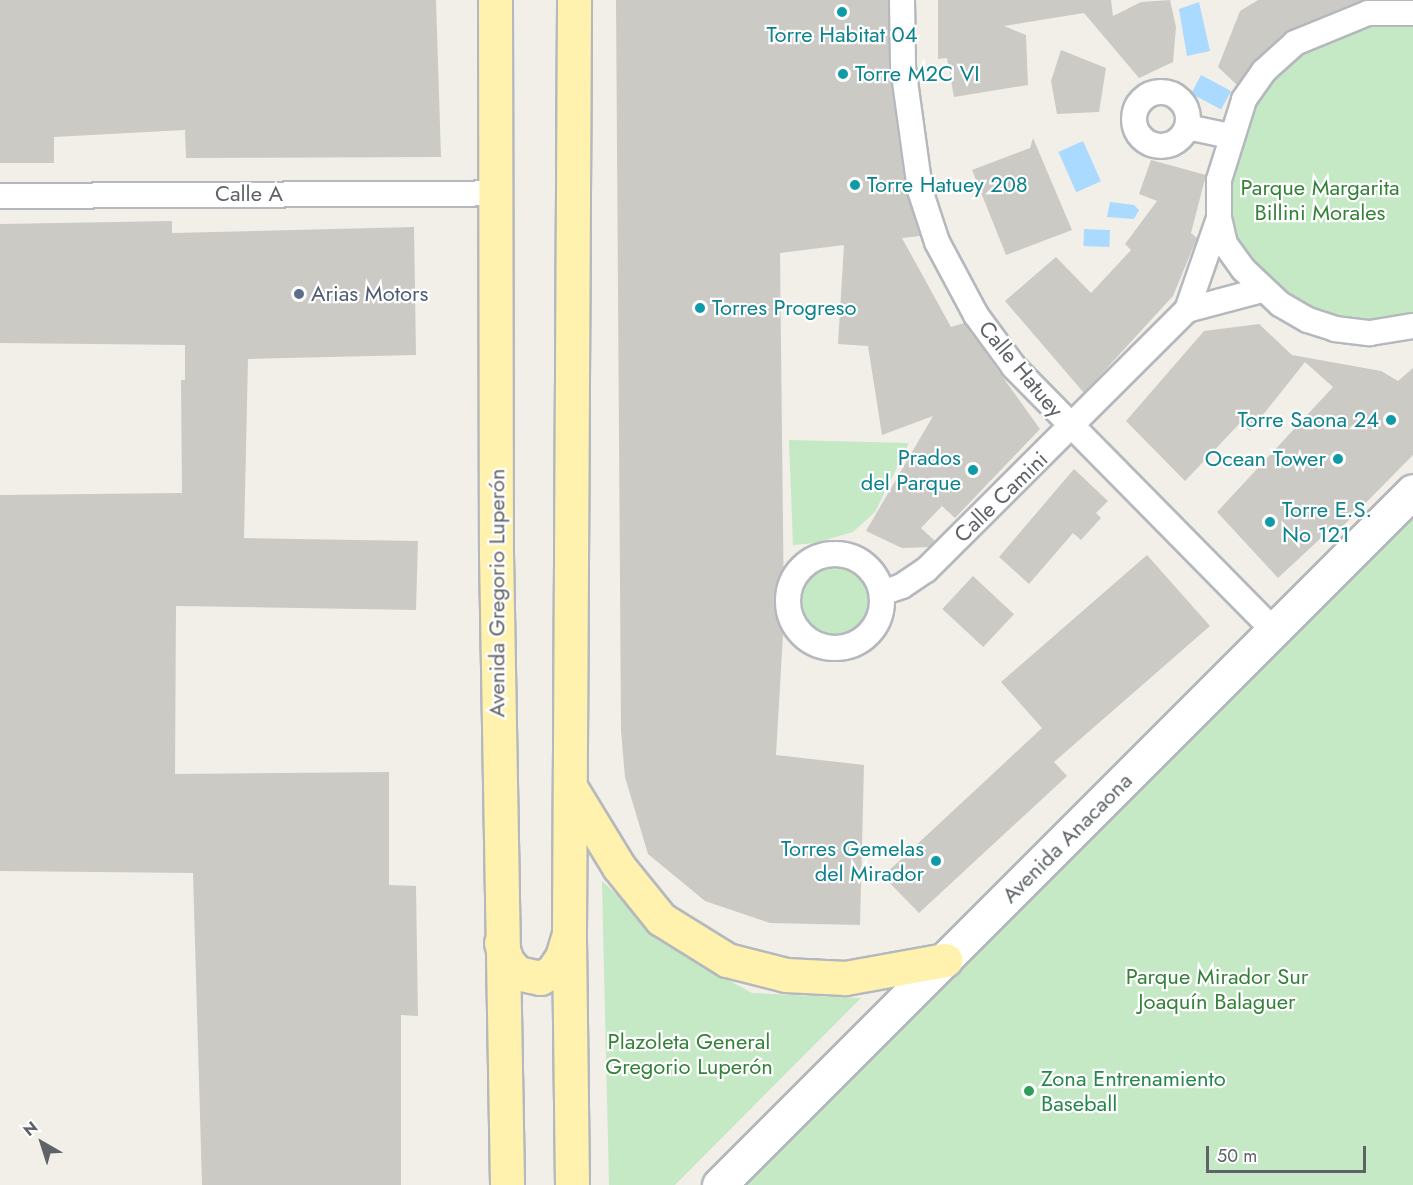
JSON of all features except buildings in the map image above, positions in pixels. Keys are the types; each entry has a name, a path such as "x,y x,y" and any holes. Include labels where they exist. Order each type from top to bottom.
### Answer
{"main road":[{"name":"Avenida Gregorio Luperón","path":"495,0 496,553 507,1185"},
{"path":"572,1185 570,932 574,0"},
{"name":"Avenida Anacaona","path":"719,1185 1413,490"},
{"path":"572,790 619,867 661,919 727,960 786,975 845,978 945,960"},
{"path":"501,941 507,961 517,973 540,978 552,972 562,957 570,932"}],"street":[{"name":"Calle Hatuey","path":"902,0 903,67 912,148 920,190 937,242 976,315 1014,367 1274,631"},
{"path":"1413,13 1368,13 1295,43 1264,70 1244,100 1230,136 1219,180 1219,218 1225,244 1262,290 1308,320 1335,329 1370,333 1413,326"},
{"path":"1187,126 1230,136"},
{"name":"Calle A","path":"0,196 497,193"},
{"name":"Calle Camini","path":"882,593 902,586 926,570 1072,428 1187,310 1219,218"},
{"path":"1187,310 1262,290"}],"green space":[{"name":"Parque Margarita Billini Morales","path":"1369,20 1413,20 1413,320 1376,326 1304,311 1264,281 1234,239 1227,185 1246,111 1297,49"},
{"path":"789,440 909,443 875,512 853,532 815,543 793,545"},
{"name":"Parque Mirador Sur Joaquín Balaguer","path":"1413,517 1413,1185 743,1185"},
{"path":"835,565 856,571 866,581 872,602 866,623 856,633 835,639 814,633 804,623 798,602 804,581 814,571"},
{"name":"Plazoleta General Gregorio Luperón","path":"602,881 680,953 752,993 861,998 675,1185 609,1185"}],"water":[{"path":"1199,2 1210,51 1187,56 1179,9"},
{"path":"1201,75 1231,91 1221,110 1191,94"},
{"path":"1083,141 1101,181 1076,192 1058,152"},
{"path":"1110,202 1134,205 1139,210 1134,219 1107,217"},
{"path":"1084,229 1110,230 1109,247 1083,246"}],"place":[{"name":"Torre Habitat 04","path":"842,12"},
{"name":"Torre M2C VI","path":"843,74"},
{"name":"Torre Hatuey 208","path":"855,185"},
{"name":"Arias Motors","path":"299,294"},
{"name":"Torres Progreso","path":"700,308"},
{"name":"Torre Saona 24","path":"1391,420"},
{"name":"Ocean Tower","path":"1338,459"},
{"name":"Prados del Parque","path":"973,470"},
{"name":"Torre E.S. No 121","path":"1270,522"},
{"name":"Torres Gemelas del Mirador","path":"936,861"},
{"name":"Zona Entrenamiento Baseball","path":"1029,1091"}]}
